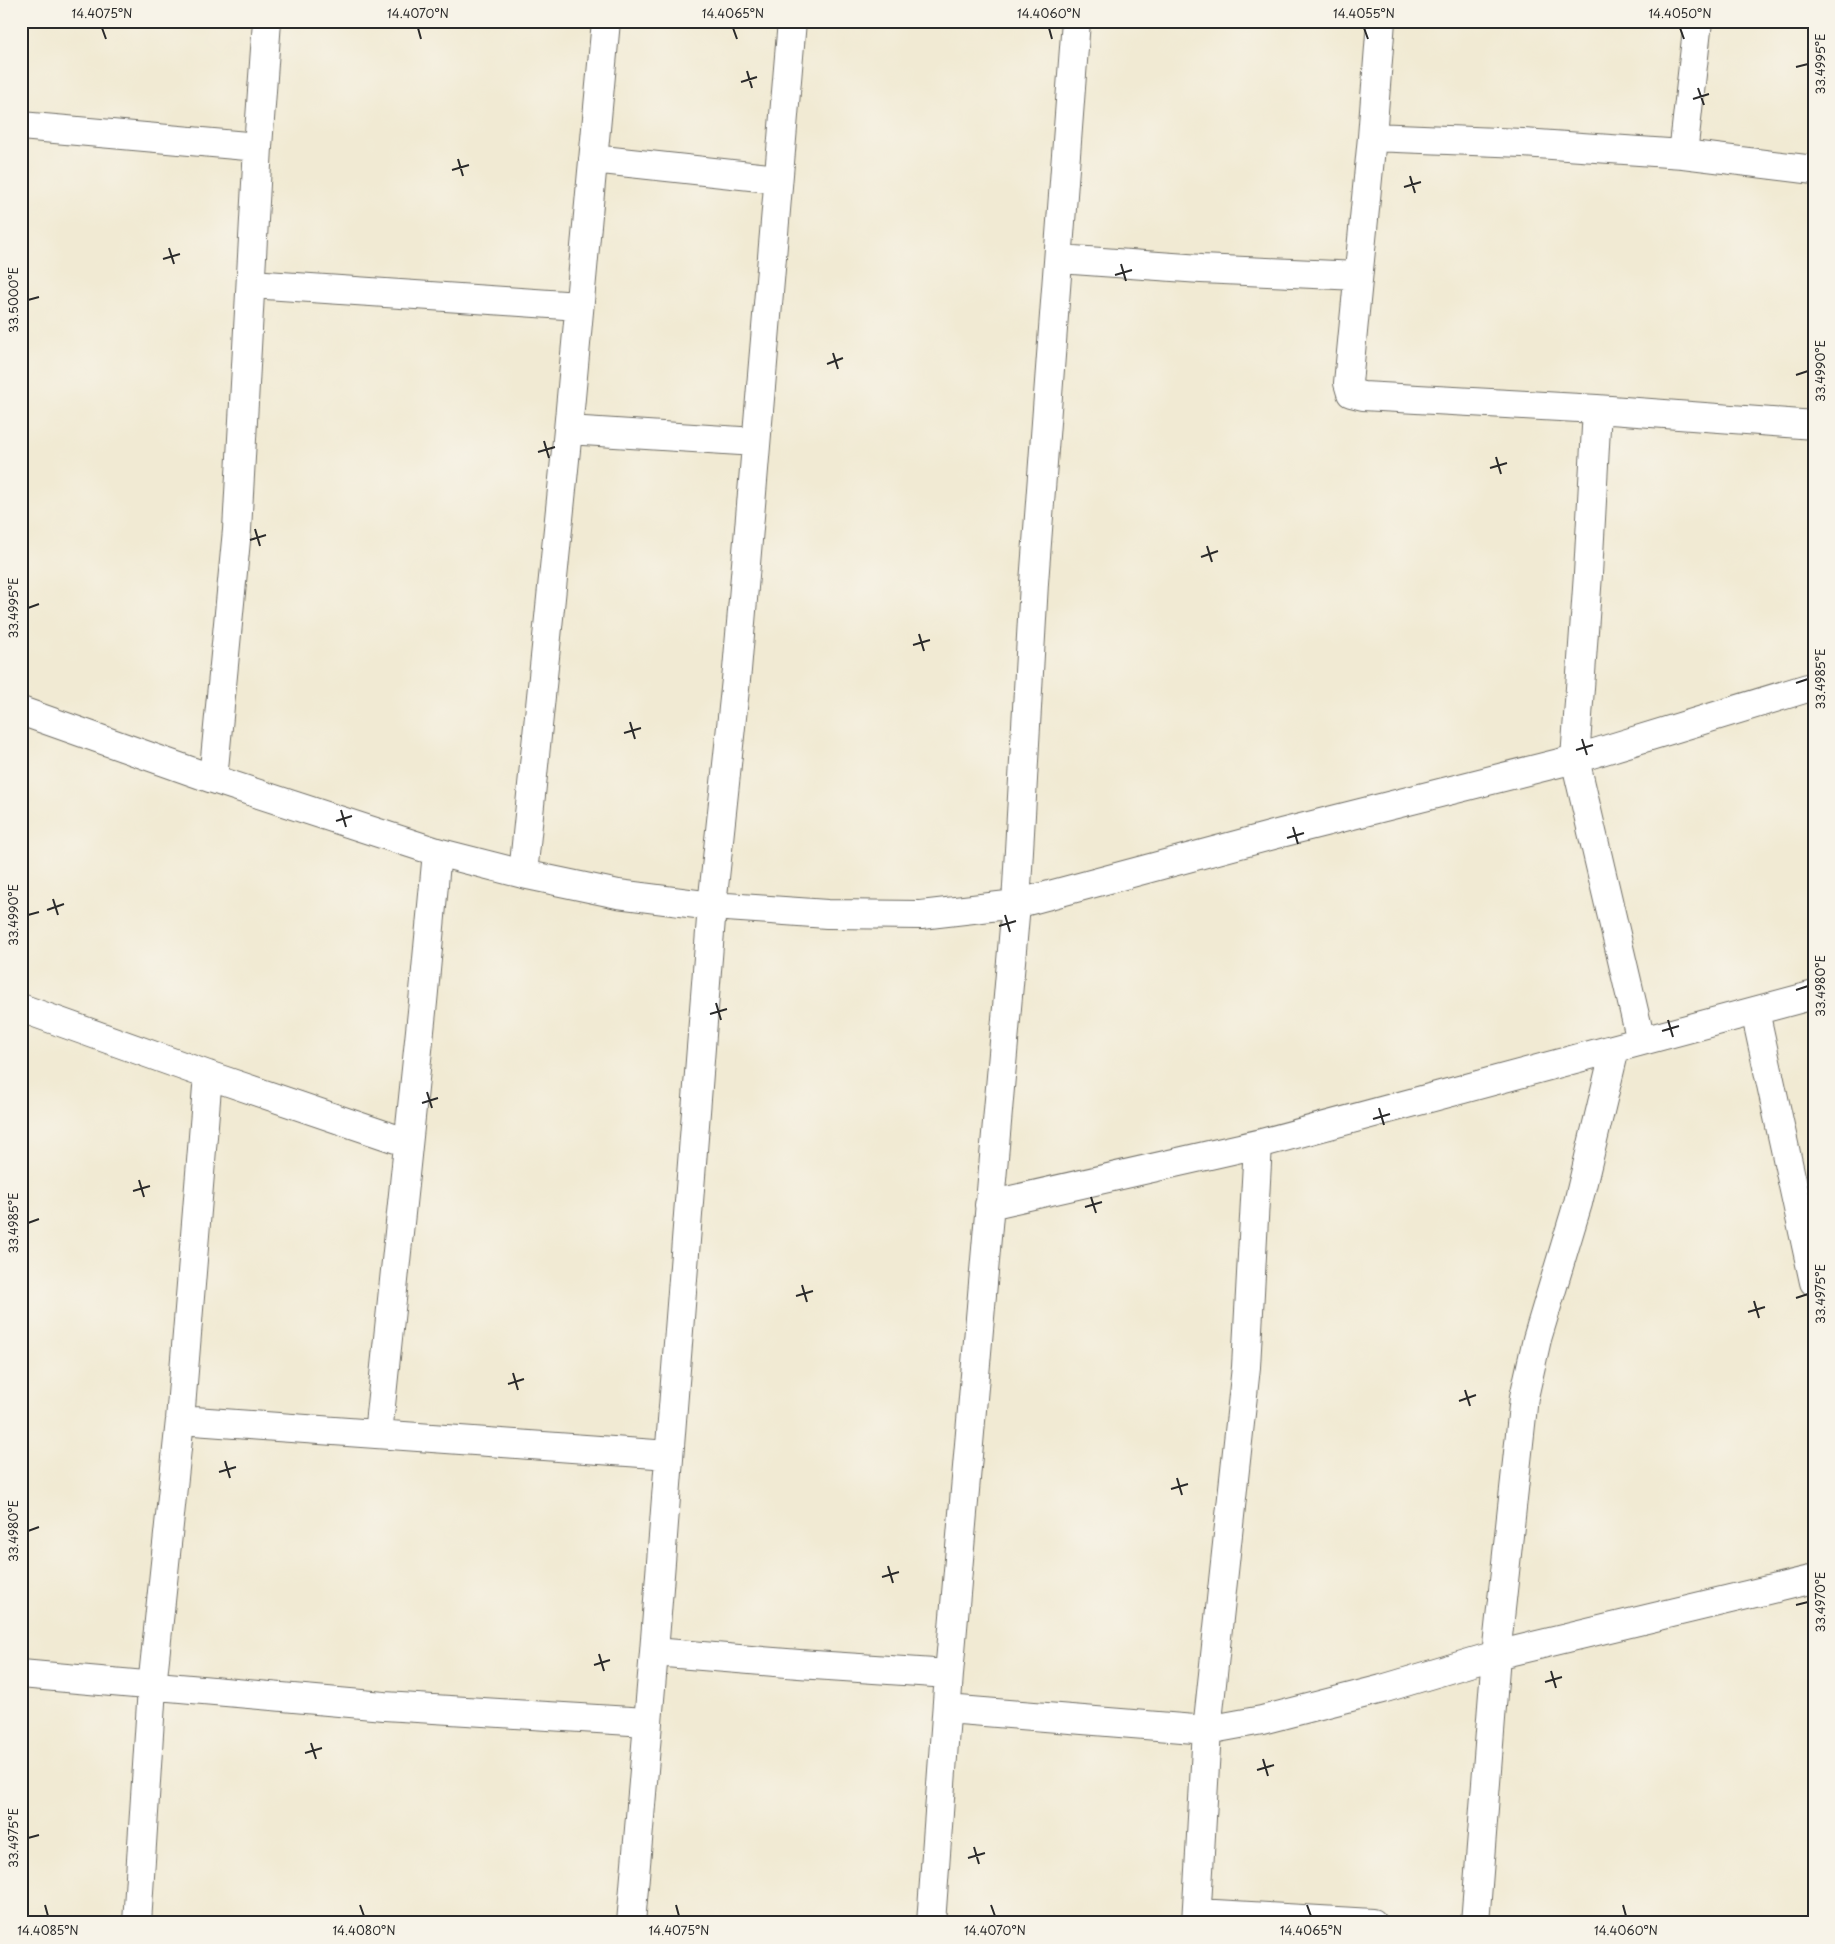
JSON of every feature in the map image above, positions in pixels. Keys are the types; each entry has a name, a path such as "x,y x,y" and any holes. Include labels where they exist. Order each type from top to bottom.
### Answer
{"street":[{"path":"213,779 237,530 258,147 267,21"},
{"path":"523,874 568,430 606,21"},
{"path":"631,1923 712,906 737,670 792,21"},
{"path":"931,1923 949,1674 1016,904 1034,583 1076,21"},
{"path":"1381,21 1348,383 1351,393 1363,396 1597,409 1814,425"},
{"path":"1683,154 1698,21"},
{"path":"21,126 258,147"},
{"path":"1372,136 1523,143 1683,154 1814,170"},
{"path":"593,159 778,179"},
{"path":"1059,259 1201,269 1358,276"},
{"path":"250,284 579,306"},
{"path":"1597,409 1589,564 1575,759 1641,1041"},
{"path":"568,430 756,442"},
{"path":"21,711 213,779 437,852 523,874 618,894 712,906 827,914 921,915 1016,904 1281,833 1575,759 1814,686"},
{"path":"378,1434 437,852"},
{"path":"989,1205 1258,1144 1814,995"},
{"path":"21,1008 208,1076 408,1143"},
{"path":"1755,1011 1814,1282"},
{"path":"1475,1923 1496,1655 1524,1398 1537,1339 1578,1203 1615,1048"},
{"path":"138,1923 152,1687 180,1420 208,1076"},
{"path":"1258,1144 1246,1367 1207,1730 1196,1918 1372,1923"},
{"path":"180,1420 669,1455"},
{"path":"947,1709 1207,1730 1262,1720 1355,1696 1496,1655 1814,1578"},
{"path":"654,1652 949,1674"},
{"path":"21,1674 384,1706 647,1722"}]}
